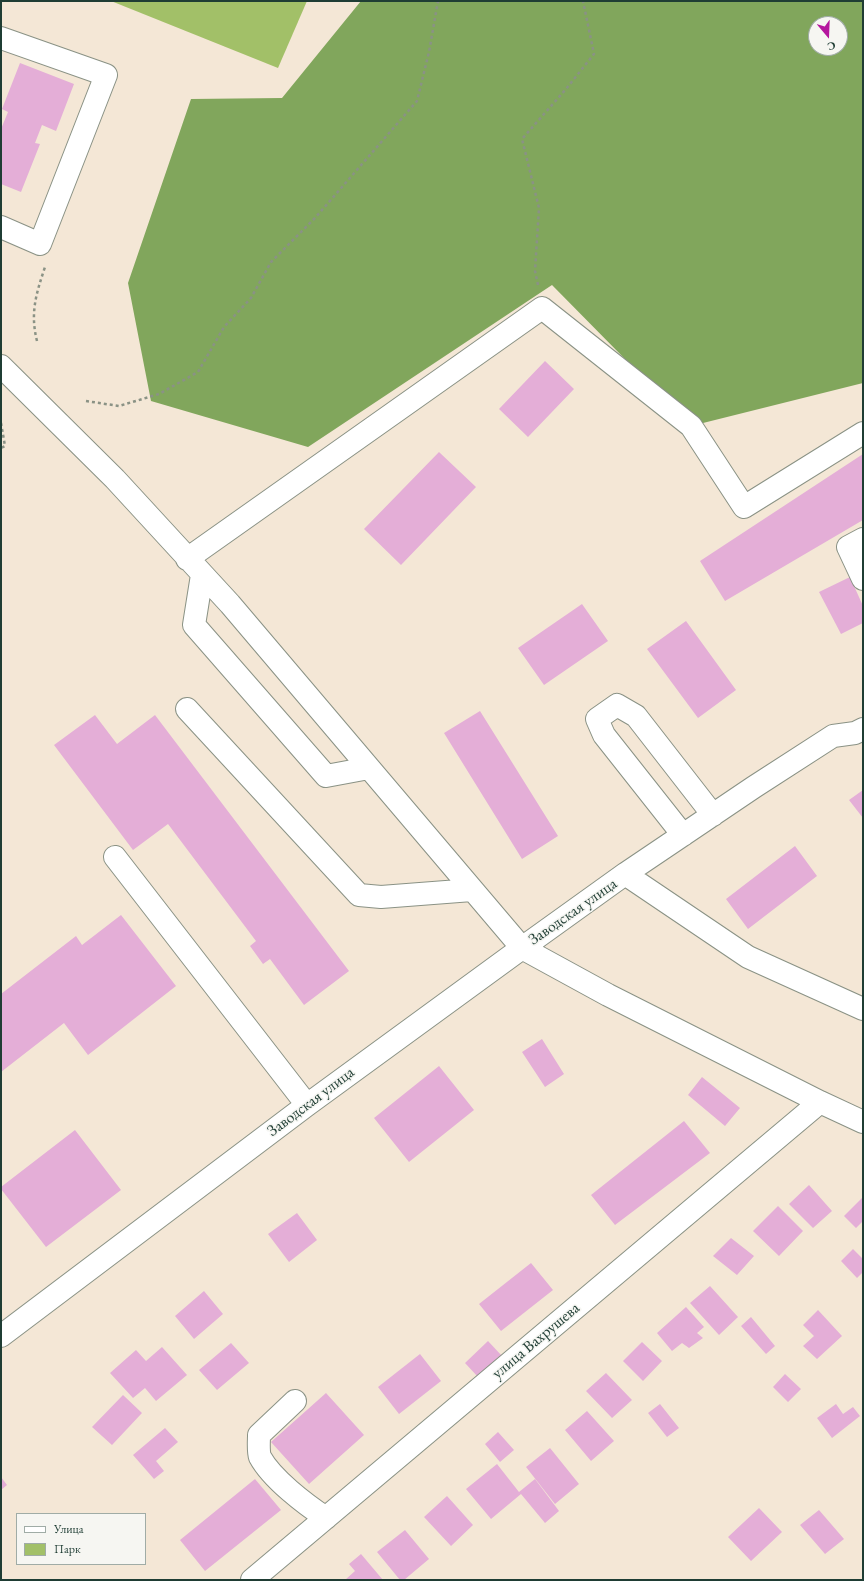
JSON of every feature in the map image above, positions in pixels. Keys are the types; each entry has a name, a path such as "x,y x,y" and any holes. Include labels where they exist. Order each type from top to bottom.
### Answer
{"street":[{"path":"1,38 106,75 40,244 1,227"},
{"path":"187,559 542,308 691,426 744,507 863,433"},
{"path":"1,366 115,480 230,604 522,948 608,995 820,1102 863,1122"},
{"path":"863,539 848,547 863,579"},
{"path":"202,575 194,625 326,776 369,768"},
{"path":"683,835 604,735 597,719 617,705 636,716 713,815"},
{"path":"187,709 359,895 381,897 472,890"},
{"name":"Заводская улица","path":"1,1336 307,1105 625,874 833,736 855,733 863,729"},
{"path":"115,857 307,1105"},
{"name":"Заводская улица","path":"625,874 748,957 863,1009"},
{"name":"улица Вахрушева","path":"252,1580 820,1102"},
{"path":"295,1401 259,1435 260,1456 273,1474 301,1501 326,1518"}],"path":[{"path":"86,401 119,406 159,394 198,372 224,327 251,298 271,262 315,218 417,101 429,52 438,1"},
{"path":"542,308 535,271 539,208 522,139 566,89 594,54 583,1"},
{"path":"37,341 33,325 36,295 47,262 40,244"},
{"path":"1,424 5,446 1,448"}],"green space":[{"path":"111,1 307,1 278,68"},
{"path":"361,1 863,1 863,383 691,426 552,285 308,447 151,401 128,283 191,99 282,98"}],"building":[{"path":"20,63 74,84 56,131 42,125 35,143 40,144 21,192 1,184 1,129 8,112 2,109"},
{"path":"545,361 574,389 528,437 499,409"},
{"path":"439,452 476,487 401,565 364,529"},
{"path":"863,454 863,520 725,601 700,561"},
{"path":"850,577 863,606 863,623 841,634 819,592"},
{"path":"582,604 608,641 544,685 518,648"},
{"path":"686,621 736,690 698,718 647,649"},
{"path":"480,711 558,836 522,859 444,733"},
{"path":"95,715 117,744 155,715 349,971 304,1005 270,959 263,964 250,946 256,941 168,824 133,850 54,745"},
{"path":"863,790 863,818 849,800"},
{"path":"795,846 817,876 748,929 726,899"},
{"path":"121,915 176,986 88,1055 64,1023 1,1072 1,994 76,936 82,945"},
{"path":"542,1039 564,1074 545,1087 522,1052"},
{"path":"439,1066 474,1110 409,1162 374,1118"},
{"path":"702,1077 740,1108 725,1126 688,1095"},
{"path":"684,1121 710,1153 615,1225 591,1195"},
{"path":"75,1130 121,1190 46,1247 1,1187"},
{"path":"809,1185 832,1211 813,1228 789,1204"},
{"path":"862,1198 863,1221 856,1228 844,1216"},
{"path":"778,1206 803,1231 779,1256 753,1231"},
{"path":"297,1213 317,1240 289,1262 268,1234"},
{"path":"731,1238 754,1256 737,1275 713,1256"},
{"path":"853,1249 863,1259 863,1272 857,1278 841,1261"},
{"path":"531,1263 553,1290 501,1331 479,1304"},
{"path":"710,1286 738,1317 719,1335 690,1303"},
{"path":"204,1291 223,1314 194,1339 175,1316"},
{"path":"686,1307 704,1327 697,1333 703,1338 689,1348 682,1343 672,1351 657,1333"},
{"path":"818,1310 842,1336 817,1359 803,1346 814,1336 803,1325"},
{"path":"751,1317 775,1346 766,1354 741,1326"},
{"path":"488,1341 502,1356 478,1377 465,1363"},
{"path":"642,1342 662,1361 643,1381 623,1361"},
{"path":"231,1343 249,1363 217,1390 199,1370"},
{"path":"162,1347 187,1375 156,1401 145,1388 133,1398 110,1373 136,1350 146,1361"},
{"path":"420,1354 441,1381 399,1414 378,1387"},
{"path":"606,1373 632,1400 612,1418 586,1391"},
{"path":"785,1374 801,1389 788,1402 773,1387"},
{"path":"326,1393 364,1435 309,1484 271,1442"},
{"path":"123,1395 142,1413 112,1445 92,1427"},
{"path":"660,1404 679,1428 667,1437 648,1413"},
{"path":"836,1404 843,1414 853,1407 860,1416 832,1438 817,1418"},
{"path":"587,1411 614,1441 591,1461 565,1430"},
{"path":"165,1428 178,1442 156,1461 164,1471 154,1479 133,1455"},
{"path":"498,1432 514,1450 500,1462 485,1444"},
{"path":"550,1448 579,1484 555,1504 526,1467"},
{"path":"497,1464 519,1492 535,1479 559,1511 545,1523 521,1494 491,1519 466,1489"},
{"path":"1,1477 7,1485 1,1490"},
{"path":"255,1479 281,1510 205,1571 180,1540"},
{"path":"447,1496 473,1525 451,1546 424,1517"},
{"path":"759,1508 782,1532 751,1561 728,1537"},
{"path":"819,1510 844,1539 825,1554 800,1525"},
{"path":"405,1530 429,1559 404,1580 400,1580 377,1552"},
{"path":"361,1554 383,1580 345,1580 355,1571 349,1564"}]}
